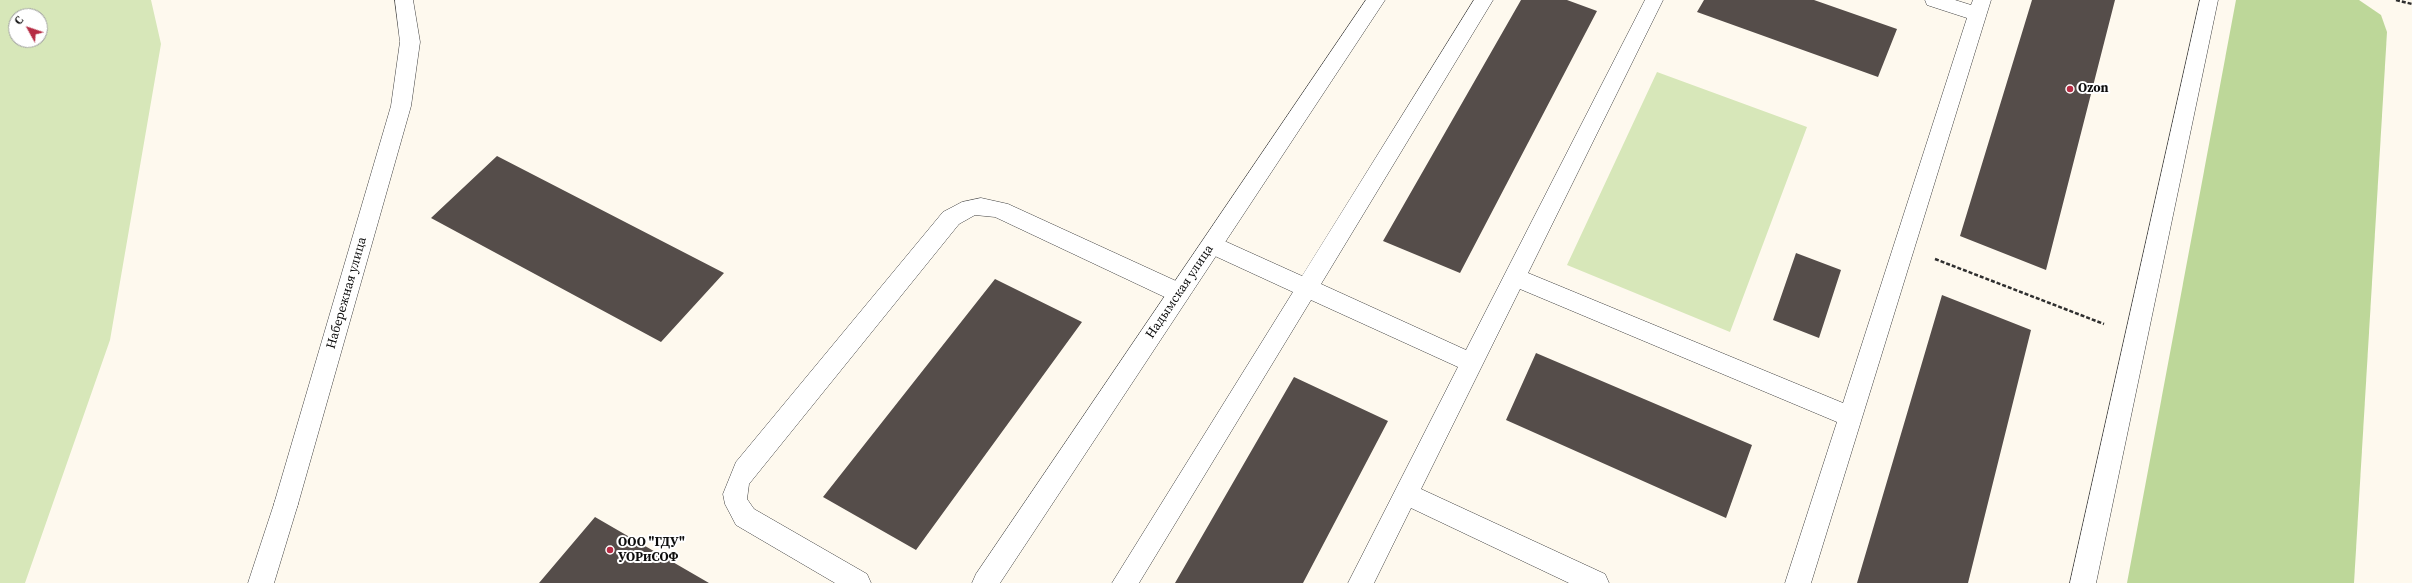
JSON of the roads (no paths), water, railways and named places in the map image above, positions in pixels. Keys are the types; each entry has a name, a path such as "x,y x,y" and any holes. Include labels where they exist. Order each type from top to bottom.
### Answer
{"street":[{"name":"Набережная улица","path":"261,583 286,504 401,106 410,42 404,0"},
{"name":"Надымская улица","path":"984,583 1376,0"},
{"path":"1125,583 1484,0"},
{"path":"1361,583 1654,0"},
{"path":"1798,583 1980,8 1934,0"},
{"path":"2083,583 2209,0"},
{"path":"858,583 744,517 736,505 734,489 744,470 952,218 967,208 986,205 1001,210 1179,294"},
{"path":"1212,244 1472,363"},
{"path":"1515,277 1851,417"},
{"path":"1406,494 1596,583"}],"place":[{"name":"Ozon","path":"2070,89"},
{"name":"ООО \"ГДУ\" УОРиСОФ","path":"610,550"}]}
